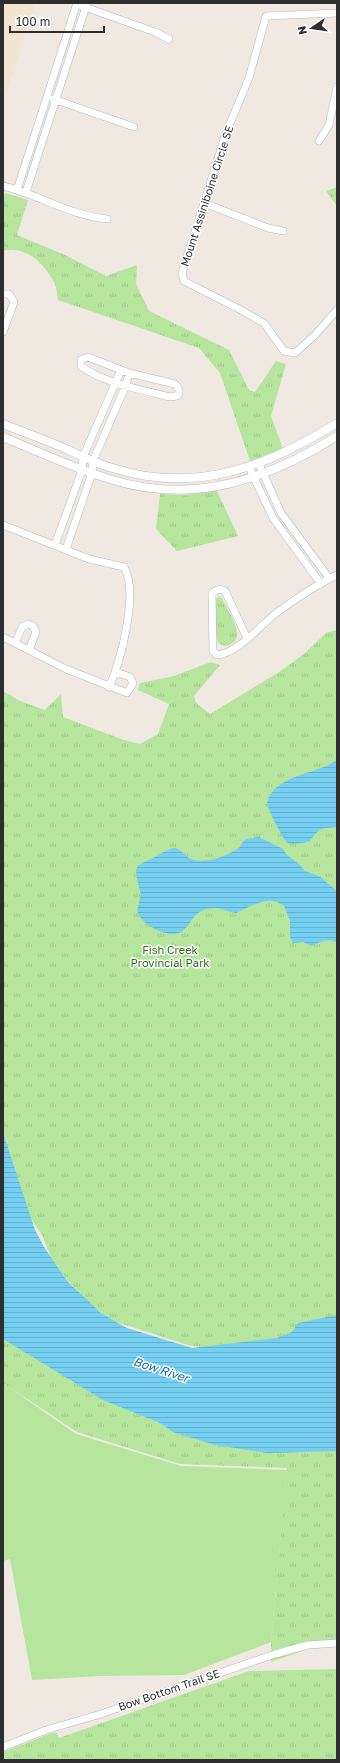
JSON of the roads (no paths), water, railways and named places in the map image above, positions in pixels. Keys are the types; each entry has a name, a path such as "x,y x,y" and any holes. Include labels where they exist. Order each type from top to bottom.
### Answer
{"street":[{"path":"17,190 76,4 86,5 169,39"},
{"path":"26,192 86,5"},
{"name":"Mount Assiniboine Circle SE","path":"337,13 266,16 249,78 226,133 182,272 184,281 240,309 264,323 284,351 295,353 315,335 337,310"},
{"path":"319,141 329,125 337,87"},
{"path":"47,97 134,127"},
{"path":"3,186 26,192 93,218 107,219"},
{"path":"204,203 268,228 283,231"},
{"path":"3,294 9,294 14,302 3,332"},
{"path":"88,357 129,373 175,384 179,389 179,393 177,396 170,397 116,382 86,370 81,366 81,360 88,357"},
{"path":"55,545 82,470 83,457 121,370"},
{"path":"66,549 92,473 93,461 126,385 129,373"},
{"path":"3,424 93,461 134,474 169,478 214,476 250,467 285,453 337,423"},
{"path":"3,437 82,470 132,485 168,490 215,487 263,475 288,464 337,436"},
{"path":"259,464 281,513 329,578"},
{"path":"250,467 253,478 273,518 320,584"},
{"path":"3,525 89,559 124,567 129,574 129,615 116,672 109,687"},
{"path":"286,538 294,532"},
{"path":"247,638 225,591 221,588 216,589 212,593 213,651 217,655 226,654 247,638 278,612 329,578 337,575"},
{"path":"15,643 22,627 28,624 33,626 36,632 29,650"},
{"path":"3,637 66,669 127,693 132,689 134,684 130,676 116,672"},
{"name":"Bow Bottom Trail SE","path":"3,1747 65,1724 101,1714 275,1654 308,1645 337,1643"}],"water":[{"path":"337,760 337,827 318,831 310,841 296,844 288,843 280,832 268,807 267,803 270,795 284,782 329,765"},
{"path":"259,837 283,849 287,855 299,864 305,871 319,876 337,891 337,942 327,940 312,946 303,942 293,943 290,938 290,921 284,906 278,902 272,901 260,902 236,913 219,908 211,908 201,911 185,929 174,934 158,930 147,924 141,918 137,909 141,894 136,872 139,865 165,851 174,848 178,849 187,857 195,860 201,861 215,859 229,854 240,847 246,839"},
{"name":"Bow River","path":"3,1133 35,1230 44,1247 68,1282 101,1313 127,1328 192,1348 277,1338 292,1332 298,1323 337,1315 337,1451 267,1453 215,1445 173,1432 160,1423 103,1400 3,1339"}],"park label":[{"name":"Fish Creek Provincial Park","path":"170,956"}]}
